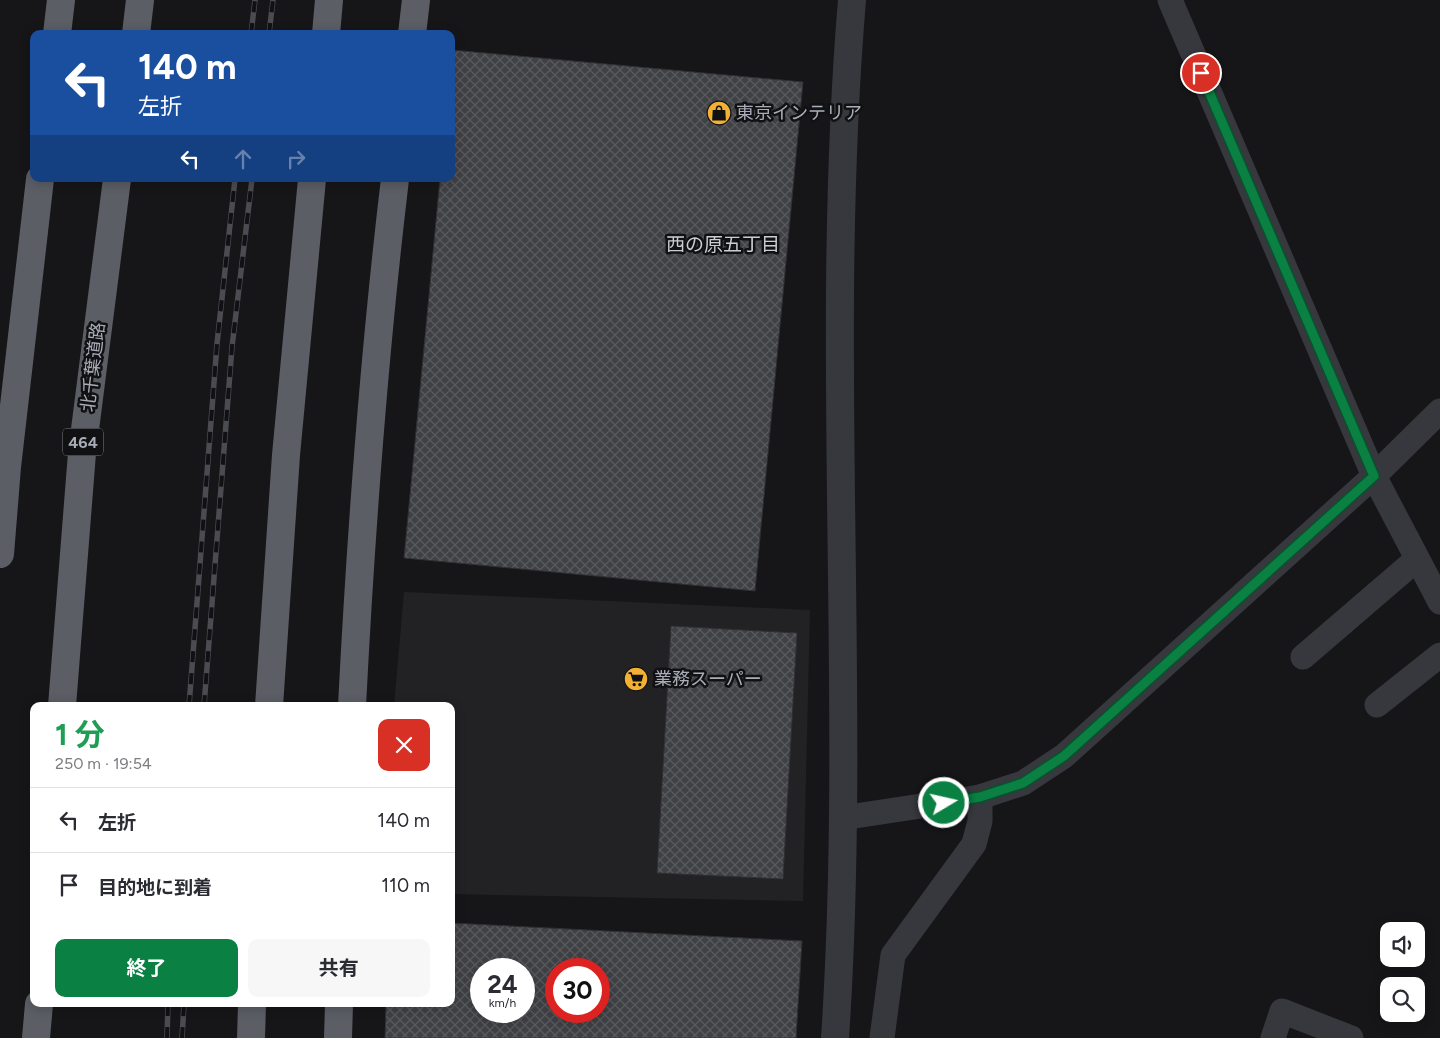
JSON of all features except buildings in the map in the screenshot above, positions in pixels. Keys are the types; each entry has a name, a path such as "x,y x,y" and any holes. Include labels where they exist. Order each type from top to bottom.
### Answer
{"highway":[{"path":"57,30 61,0"},
{"path":"136,30 140,0"},
{"path":"326,30 329,0"},
{"path":"412,30 416,0"},
{"path":"0,554 7,467 40,182"},
{"name":"北千葉道路","path":"62,702 82,453 117,182"},
{"path":"269,702 286,455 312,182"},
{"path":"352,702 360,559 394,182"},
{"path":"36,1038 39,1007"},
{"path":"251,1038 252,1007"},
{"path":"338,1038 339,1007"}],"street":[{"path":"835,1038 841,947 841,305 844,133 852,0"},
{"path":"1170,0 1374,476 1440,602"},
{"path":"842,818 980,797 1023,783 1064,756 1374,476 1440,411"},
{"path":"1303,657 1417,559"},
{"path":"1377,705 1440,655"},
{"path":"882,1038 893,955 974,844 980,821 980,797"},
{"path":"1273,1038 1282,1011 1351,1038"}],"shaded area":[{"path":"404,592 810,610 803,901 455,894 455,702 394,702"}],"railway":[{"path":"251,30 255,0"},
{"path":"269,30 273,0"},
{"path":"189,702 217,344 235,182"},
{"path":"204,702 232,347 252,182"},
{"path":"167,1038 168,1007"},
{"path":"182,1038 184,1007"}],"place":[{"name":"東京インテリア","path":"719,113"},
{"name":"業務スーパー","path":"636,679"}],"district":[{"name":"西の原五丁目","path":"723,244"}],"route":[{"path":"944,803 980,797 1023,783 1064,756 1374,476 1201,73"}]}
